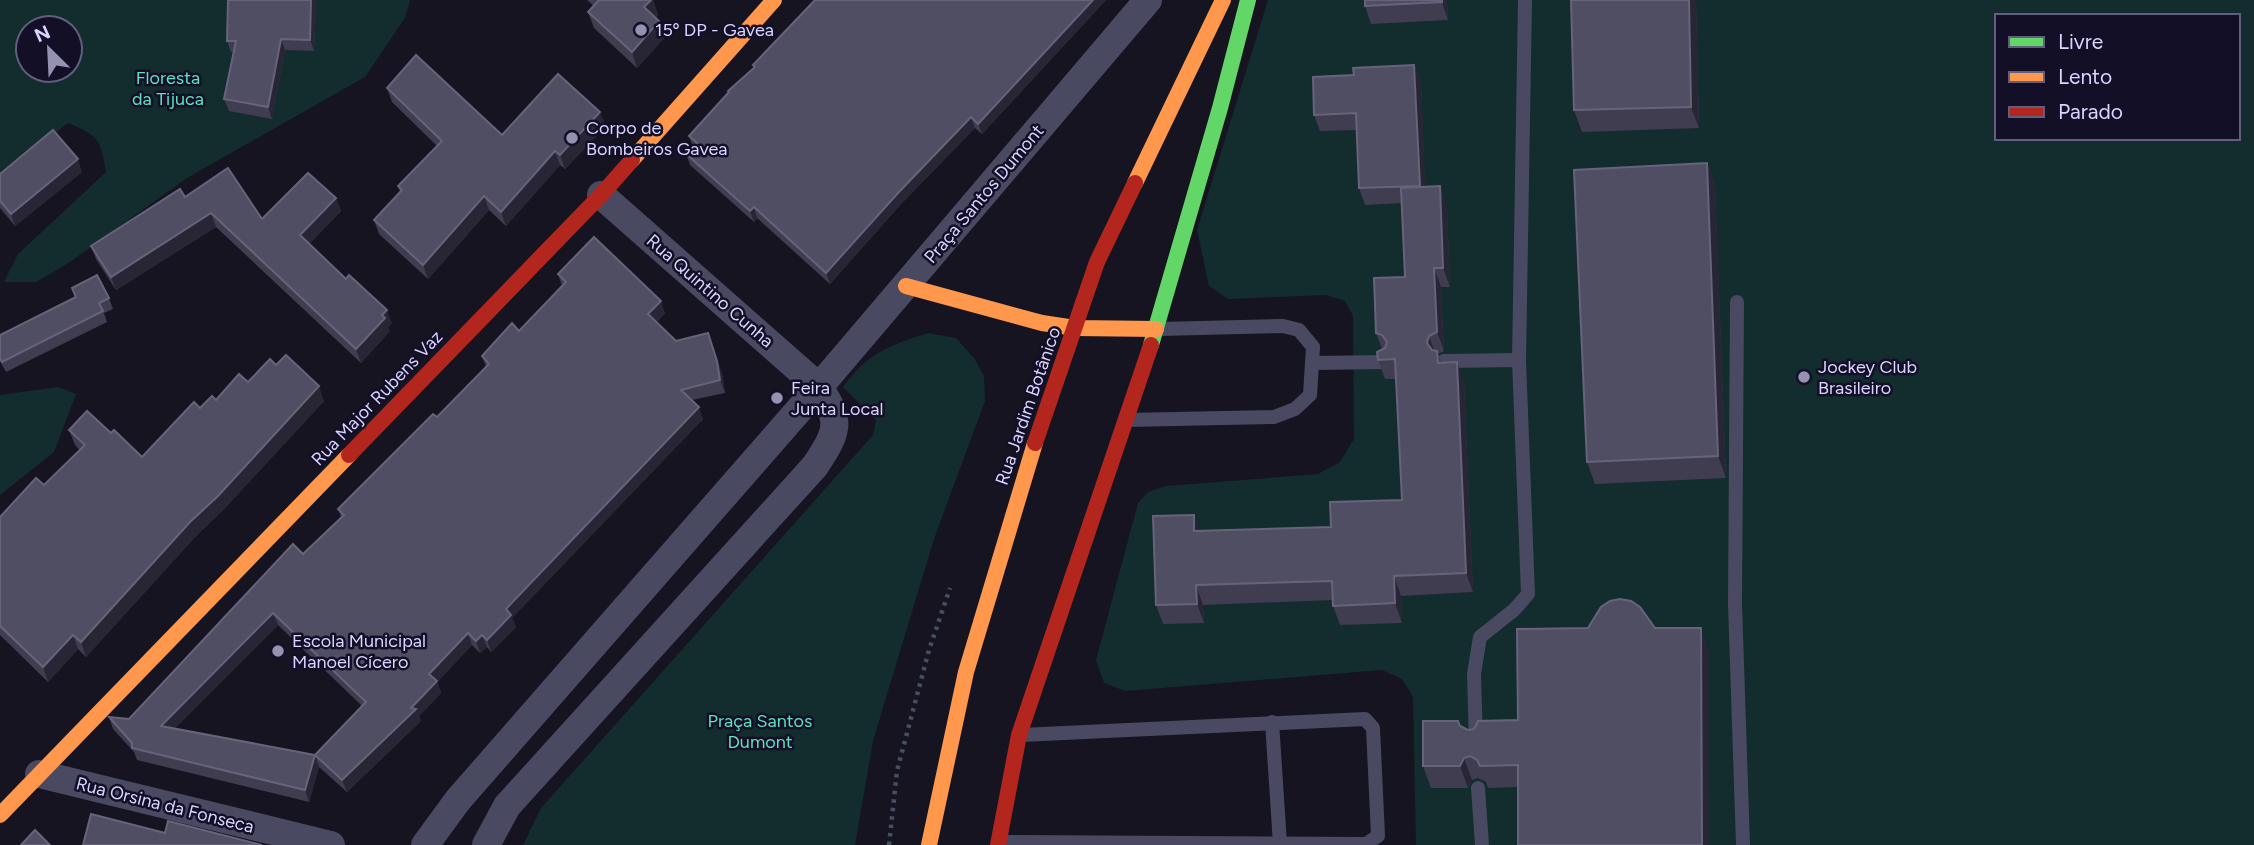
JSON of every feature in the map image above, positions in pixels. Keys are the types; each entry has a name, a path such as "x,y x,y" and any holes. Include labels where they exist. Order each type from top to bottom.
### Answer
{"main road":[{"name":"Rua Major Rubens Vaz","path":"0,815 601,195 774,0"},
{"name":"Rua Jardim Botânico","path":"929,845 966,672 1023,479 1074,328 1097,262 1223,0"},
{"path":"999,843 1019,736 1156,329 1220,108 1248,0"},
{"path":"906,286 1023,319 1074,328 1156,329"}],"street":[{"name":"Praça Santos Dumont","path":"425,845 458,800 819,387 1148,0"},
{"name":"Rua Quintino Cunha","path":"601,195 819,387"},
{"path":"486,845 507,806 815,466 828,447 836,423 833,408 819,387"},
{"name":"Rua Orsina da Fonseca","path":"39,774 331,845"}],"lane":[{"path":"1476,743 1474,674 1480,637 1514,610 1528,594 1519,360 1525,0"},
{"path":"1737,302 1735,604 1743,845"},
{"path":"1126,420 1274,417 1295,410 1310,395 1313,347 1300,330 1283,326 1156,329"},
{"path":"1444,361 1519,360"},
{"path":"1312,363 1384,362"},
{"path":"999,843 1366,844 1378,836 1373,728 1365,719 1019,736"},
{"path":"1272,722 1280,844"},
{"path":"1478,788 1482,845"}],"green space":[{"name":"Floresta da Tijuca","path":"0,0 410,0 405,18 365,77 187,178 70,262 36,282 4,282 18,254 106,172 96,140 86,131 68,123 0,175"},
{"name":"Jockey Club Brasileiro","path":"1268,0 2254,0 2254,845 1416,845 1413,697 1402,679 1382,670 1125,691 1104,683 1096,660 1138,503 1148,492 1166,486 1318,474 1340,462 1354,439 1353,316 1345,301 1326,295 1228,299 1209,286 1197,230"},
{"name":"Praça Santos Dumont","path":"928,333 956,338 974,358 984,376 985,401 934,539 873,741 855,845 523,845 541,808 873,435 876,420 843,387 852,375 880,352"},
{"path":"58,387 76,394 54,452 0,495 0,395"}],"building":[{"path":"228,0 311,0 310,40 281,39 268,107 224,99 236,41 227,41"},
{"path":"599,0 651,0 644,7 659,21 632,52 588,12"},
{"path":"815,0 1093,0 978,124 971,117 826,273 754,207 750,211 686,154 697,143 689,136"},
{"path":"1365,0 1442,0 1442,2 1365,6"},
{"path":"1571,0 1689,0 1691,107 1574,110"},
{"path":"416,55 502,135 558,74 600,112 560,155 555,151 501,212 484,196 423,265 374,220 402,190 398,186 442,141 387,88"},
{"path":"1414,65 1420,186 1359,188 1356,113 1314,115 1313,77 1354,75 1353,68"},
{"path":"53,130 78,159 11,214 0,201 0,174"},
{"path":"1707,163 1718,456 1587,462 1574,170"},
{"path":"228,168 262,219 308,173 336,198 300,235 346,279 349,275 387,310 382,315 385,318 356,349 211,213 111,277 91,246 180,189 185,197"},
{"path":"1440,186 1443,268 1434,268 1437,332 1429,336 1427,343 1432,350 1437,351 1438,363 1457,362 1466,573 1394,576 1395,603 1333,606 1332,581 1196,585 1197,604 1156,605 1153,516 1194,515 1194,531 1331,527 1330,502 1402,500 1395,359 1378,360 1377,352 1385,348 1387,342 1382,335 1376,333 1374,278 1405,277 1401,188"},
{"path":"594,237 661,301 648,314 676,341 708,333 720,380 681,390 699,407 506,609 511,615 487,640 482,635 476,641 468,633 429,674 437,681 411,708 416,709 342,780 315,755 305,790 132,748 132,743 109,717 129,719 293,544 303,554 344,515 338,509 433,414 437,417 489,364 482,356 512,323 519,331 566,282 558,274","holes":["273,613 366,702 315,755 161,726"]},
{"path":"97,275 109,298 99,303 103,311 2,362 0,335 76,297 72,288"},
{"path":"286,355 319,386 81,642 73,635 43,667 0,626 0,517 36,478 44,485 85,445 69,430 87,411 111,433 114,430 142,457 194,402 200,408 212,396 216,400 239,374 248,382 270,359 276,365"},
{"path":"1620,599 1631,601 1640,607 1655,628 1701,628 1702,845 1518,845 1518,765 1480,766 1477,760 1470,756 1464,758 1460,766 1423,766 1423,721 1458,721 1460,726 1468,730 1474,729 1478,721 1518,720 1517,629 1588,628 1601,607"},
{"path":"91,814 165,833 168,821 262,845 83,845"},
{"path":"35,830 50,845 21,845"}],"traffic: fast":[{"path":"1151,345 1220,108 1248,0"}],"traffic: slow":[{"path":"632,160 774,0"},
{"path":"1135,183 1223,0"},
{"path":"906,286 1042,323 1075,328 1156,329"},
{"path":"929,845 966,672 1035,443"},
{"path":"0,815 349,455"}],"traffic: jam":[{"path":"349,455 632,160"},
{"path":"1035,443 1097,262 1135,183"},
{"path":"998,845 1019,735 1151,345"}],"place":[{"name":"15º DP - Gavea","path":"641,30"},
{"name":"Corpo de Bombeiros Gavea","path":"572,138"},
{"name":"Jockey Club Brasileiro","path":"1804,377"},
{"name":"Feira Junta Local","path":"777,398"},
{"name":"Escola Municipal Manoel Cícero","path":"278,651"}]}
